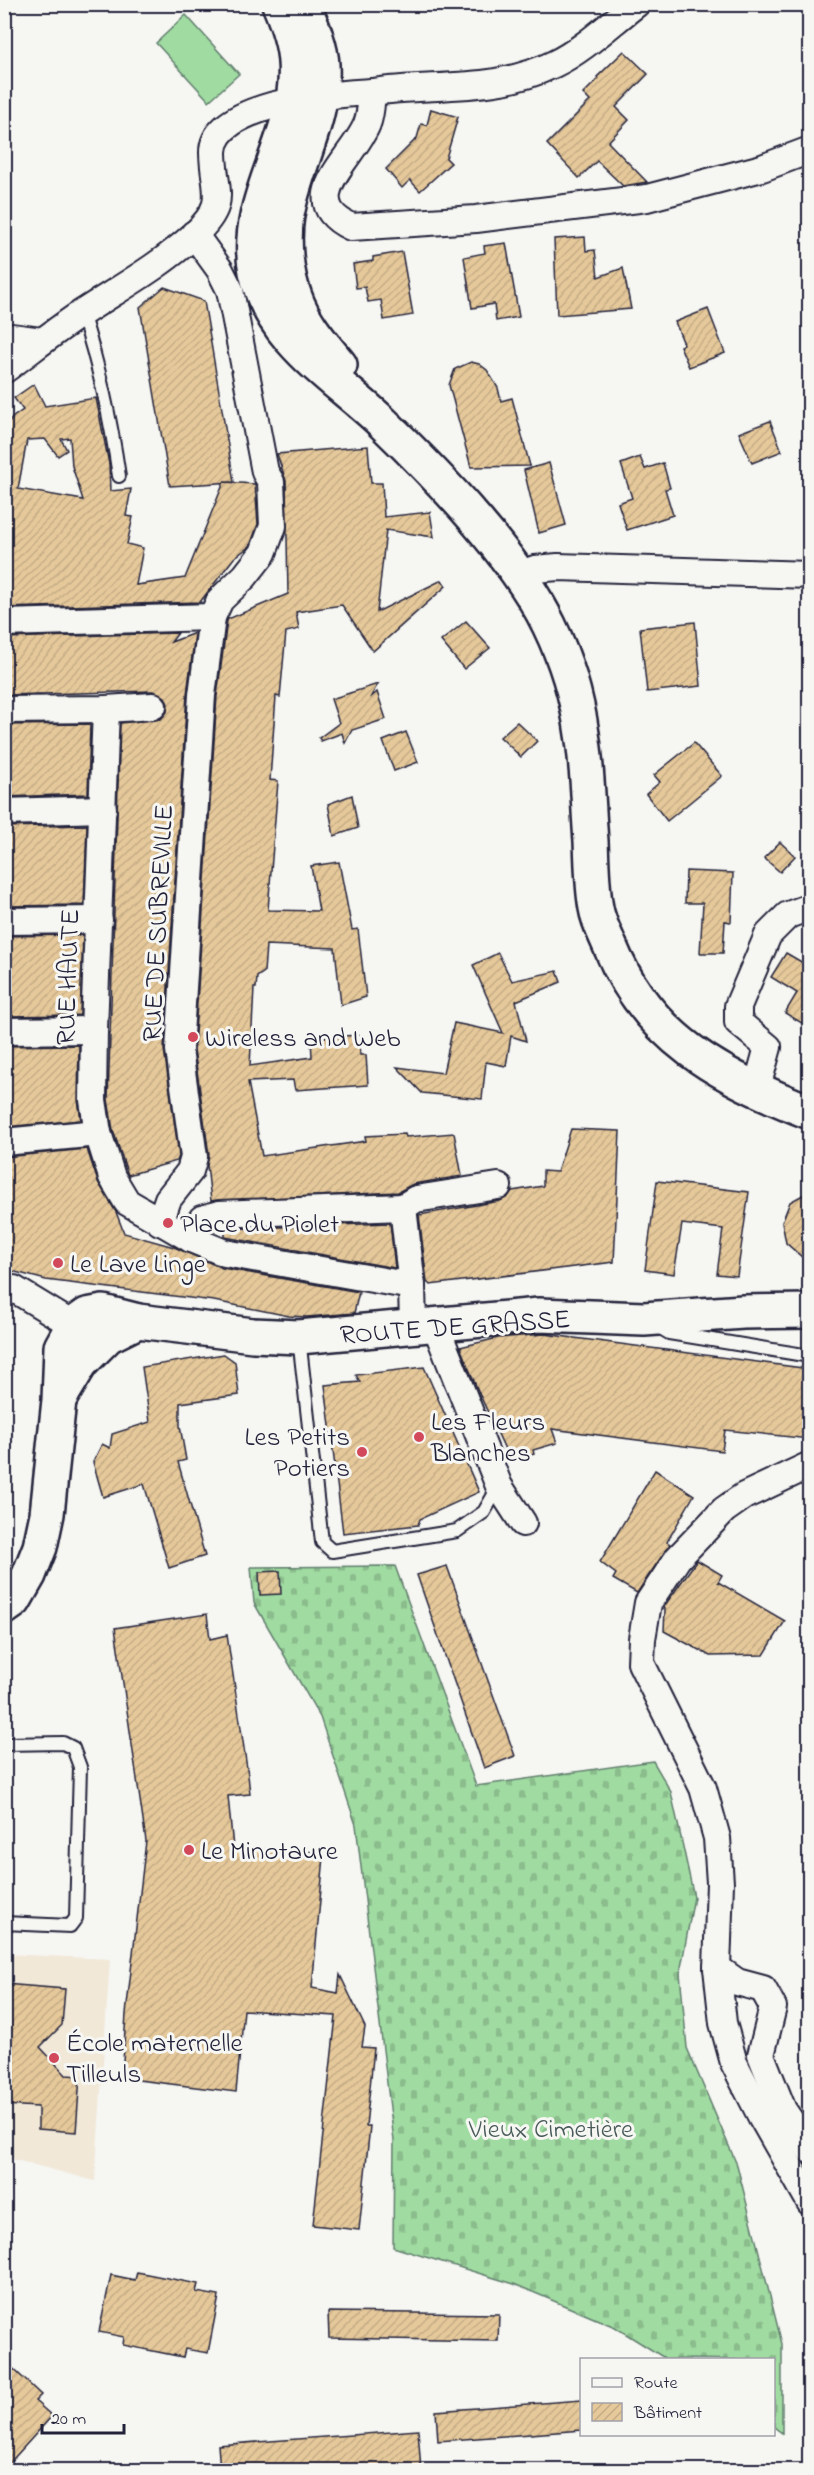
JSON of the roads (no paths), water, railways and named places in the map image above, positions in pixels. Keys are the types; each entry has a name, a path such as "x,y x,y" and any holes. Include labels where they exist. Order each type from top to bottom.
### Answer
{"street":[{"path":"279,4 291,35 306,100 316,124 287,215 288,267 295,297 310,326 382,422 483,528 518,575 549,624 568,674 582,734 596,910 619,968 654,1019 679,1042 712,1066 756,1091 810,1112"},
{"path":"303,4 313,29 322,63 306,100"},
{"path":"4,370 82,313 162,262 211,217 217,206 218,187 213,152 215,140 222,129 232,121 256,109 306,100 399,88 447,88 495,83 537,72 556,63 636,4"},
{"path":"372,92 371,110 366,126 326,193 328,210 337,220 351,227 476,219 647,198 762,168 810,150"},
{"path":"4,623 212,617 220,600 245,576 263,553 273,526 271,483 265,472 230,290 220,270 195,234"},
{"path":"4,336 42,341"},
{"path":"518,575 535,569 558,567 810,575"},
{"name":"RUE DE SUBREVILLE","path":"160,1222 168,1199 190,1171 194,1157 179,1050 196,770 202,695 212,617"},
{"path":"4,710 153,706"},
{"name":"RUE HAUTE","path":"106,709 93,1030 93,1100 98,1133 112,1177 127,1202 191,1239 225,1253 412,1286"},
{"path":"4,812 103,809"},
{"path":"756,1091 768,1047 738,1022 738,1006 768,934 788,915 810,907"},
{"path":"4,921 99,920"},
{"path":"4,1031 93,1030"},
{"path":"4,1142 98,1133"},
{"path":"191,1239 202,1219 219,1214 403,1207 416,1199 498,1186"},
{"path":"403,1207 412,1286 424,1325 499,1486 523,1523"},
{"path":"4,1291 14,1289 73,1325 61,1347 59,1400 47,1514 40,1547 29,1575 14,1601 4,1608"},
{"name":"ROUTE DE GRASSE","path":"73,1325 87,1315 103,1312 138,1321 253,1335 299,1337 538,1315 644,1319 743,1312 810,1311"},
{"path":"59,1400 81,1363 108,1336 138,1321"},
{"path":"810,1465 744,1496 724,1510 678,1558 648,1603 641,1663 703,1788 717,1838 720,1883 717,1968 723,2023 734,2062 761,2116 810,2202"},
{"path":"717,1968 737,1982 763,1989 773,2007 761,2055 783,2110 810,2150"}],"lane":[{"path":"82,313 93,347 111,425 119,476"},
{"path":"644,1319 669,1333 810,1356"},
{"path":"299,1337 322,1542 332,1551 457,1531 484,1512 499,1486"},
{"path":"4,1744 63,1743 73,1748 80,1767 76,1918 70,1926 4,1923"}],"place":[{"name":"Wireless and Web","path":"193,1037"},
{"name":"Place du Piolet","path":"168,1223"},
{"name":"Le Lave Linge","path":"58,1263"},
{"name":"Les Fleurs Blanches","path":"419,1437"},
{"name":"Les Petits Potiers","path":"362,1452"},
{"name":"Le Minotaure","path":"189,1850"},
{"name":"École maternelle Tilleuls","path":"54,2058"}],"park label":[{"name":"Vieux Cimetière","path":"551,2128"}]}
